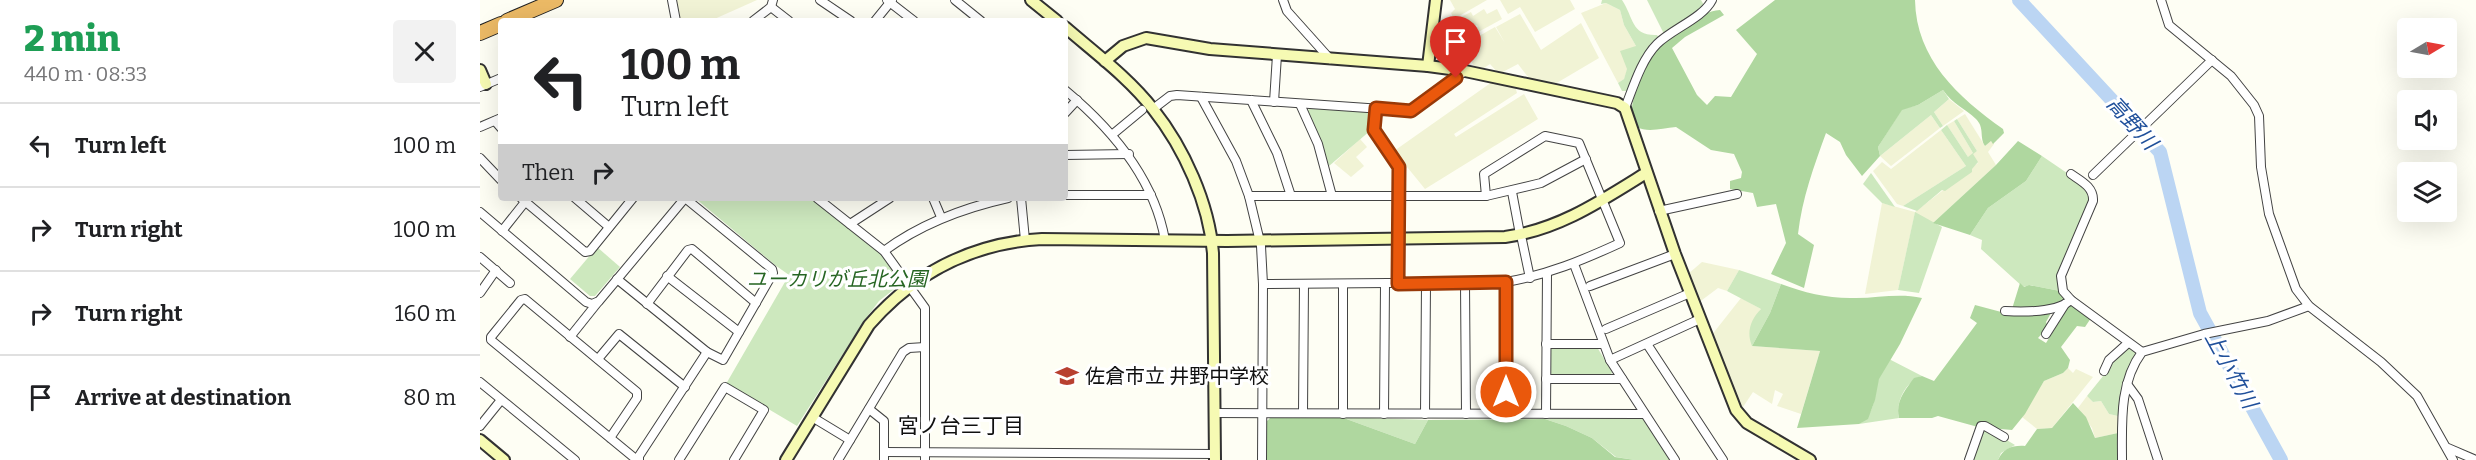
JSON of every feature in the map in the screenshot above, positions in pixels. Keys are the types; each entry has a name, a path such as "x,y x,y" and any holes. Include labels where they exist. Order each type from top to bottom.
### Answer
{"highway":[{"path":"514,18 556,0"},
{"path":"480,33 498,25"}],"street":[{"path":"672,0 675,18"},
{"path":"820,0 847,18"},
{"path":"955,0 977,18"},
{"path":"1031,0 1053,18"},
{"path":"1283,0 1287,11 1330,59"},
{"path":"1428,66 1436,0"},
{"path":"1712,0 1708,8 1678,27 1655,46 1649,54 1625,108 1675,254 1740,416 1747,423 1810,460"},
{"path":"2161,0 2164,16 2169,25 2212,60 2242,89 2259,116 2261,167 2269,214 2296,289 2309,306 2381,362 2417,396 2453,460"},
{"path":"877,18 890,1 910,18"},
{"path":"756,18 772,4 786,18"},
{"path":"868,409 884,421 884,456 1215,457 1212,241 1202,204 1184,160 1148,109 1105,61 1068,30"},
{"path":"1105,61 1129,42 1146,38 1210,50 1428,66 1466,71 1605,99 1625,108"},
{"path":"1274,102 1277,55"},
{"path":"2093,175 2212,60"},
{"path":"480,70 483,85 498,79"},
{"path":"1113,134 1170,96 1411,111 1466,71"},
{"path":"1068,92 1113,134 1129,154 1163,226 1165,240"},
{"path":"1201,97 1236,161 1249,196 1259,240 1263,284 1262,460"},
{"path":"1068,110 1077,100"},
{"path":"1251,100 1277,153 1291,196"},
{"path":"1300,104 1318,144 1332,196"},
{"path":"1376,108 1374,130 1399,167 1398,284"},
{"path":"480,127 498,119"},
{"path":"1263,284 1506,282 1530,278 1574,264 1620,243 1579,143 1545,136 1484,174 1486,196"},
{"path":"1068,155 1129,154"},
{"path":"480,158 498,177"},
{"path":"1249,196 1486,196 1512,192 1541,183 1586,159"},
{"path":"786,460 869,325 910,285 936,268 967,254 992,246 1025,240 1489,239 1520,235 1565,220 1646,173"},
{"path":"2072,174 2094,194 2061,276 2063,291 2068,302 2142,352"},
{"path":"1512,192 1519,229"},
{"path":"1659,211 1737,194"},
{"path":"1068,195 1150,195"},
{"path":"502,231 522,201"},
{"path":"524,201 585,252 590,251 629,201"},
{"path":"579,201 609,227"},
{"path":"570,337 682,201"},
{"path":"617,279 707,352 723,360 773,273 772,269 689,201"},
{"path":"821,201 884,250 925,308 925,456"},
{"path":"850,224 885,201"},
{"path":"934,201 941,218"},
{"path":"884,250 918,228 961,210 996,201"},
{"path":"1021,201 1025,240"},
{"path":"480,212 586,302 592,304 599,301"},
{"path":"1522,240 1530,278"},
{"path":"647,304 688,250 692,249 756,303"},
{"path":"1590,286 1675,254"},
{"path":"480,257 510,283"},
{"path":"1574,264 1602,344 1610,360 1675,460"},
{"path":"480,293 496,270"},
{"path":"1546,414 1547,273"},
{"path":"668,276 739,332"},
{"path":"1506,282 1506,414"},
{"path":"1302,413 1304,284"},
{"path":"1343,284 1343,414"},
{"path":"1384,414 1385,284"},
{"path":"1425,414 1426,284"},
{"path":"1466,284 1466,414"},
{"path":"1606,329 1690,293"},
{"path":"610,438 637,398 637,392 525,299 521,300 491,340 610,438 638,460 707,352"},
{"path":"2005,311 2025,312 2068,302"},
{"path":"2046,334 2068,302"},
{"path":"2122,460 2122,407 2127,384 2142,352 2219,330 2268,321 2309,306"},
{"path":"1610,360 1700,320"},
{"path":"598,359 619,334 684,387"},
{"path":"2104,371 2109,360 2128,343"},
{"path":"1546,344 1602,344"},
{"path":"1647,344 1723,460"},
{"path":"838,460 903,352 909,348 925,347"},
{"path":"1546,379 1622,379"},
{"path":"480,382 574,460"},
{"path":"2127,384 2138,399 2158,460"},
{"path":"679,460 725,387 764,410 734,460"},
{"path":"480,426 501,400"},
{"path":"1214,413 1644,414"},
{"path":"816,420 850,440"},
{"path":"1969,460 1980,427 1985,426 2004,437"},
{"path":"480,440 503,460"},
{"path":"2448,448 2476,460"}],"green space":[{"path":"677,0 757,0 717,18 680,18"},
{"path":"1450,0 1487,0 1454,19 1451,13 1455,9"},
{"path":"1500,0 1570,0 1575,9 1535,32 1520,7 1508,14"},
{"path":"1602,0 1622,0 1634,25 1642,32 1657,35 1659,38 1645,54 1627,91 1622,91 1618,83 1624,79 1627,69 1620,51 1636,46 1624,25 1620,10 1606,3 1601,4"},
{"path":"1647,0 1701,0 1705,7 1664,34"},
{"path":"1775,0 1915,0 1917,21 1923,41 1942,75 1970,104 2003,129 2004,133 1993,144 1991,141 1985,146 1979,122 1943,90 1918,105 1902,110 1878,147 1880,156 1862,176 1846,155 1840,142 1826,133 1809,182 1798,234 1814,245 1804,288 1771,274 1786,243 1776,204 1757,207 1753,193 1730,189 1730,181 1741,178 1742,172 1734,154 1711,150 1676,127 1651,130 1636,127 1632,113 1638,86 1657,48 1686,24 1703,15 1720,10 1724,15 1685,37 1672,48 1697,95 1707,105 1715,96 1731,97 1757,54 1736,30"},
{"path":"1606,3 1620,10 1624,25 1636,46 1624,79 1618,83 1581,13"},
{"path":"1484,9 1487,14 1497,9 1502,19 1471,36 1469,32 1478,27 1477,25 1468,30 1461,17 1471,12 1473,16"},
{"path":"1520,14 1541,50 1581,23 1599,58 1555,84 1531,81 1518,64 1499,74 1490,64 1484,68 1474,66 1463,45 1495,27 1505,43 1496,27"},
{"path":"1492,82 1515,86 1517,93 1454,134 1456,137 1524,94 1538,119 1425,189 1394,151"},
{"path":"1943,90 1949,99 1934,112 1943,126 1940,128 1931,115 1880,156 1878,147 1902,109 1918,105"},
{"path":"1949,99 1964,111 1943,126 1934,112"},
{"path":"1310,108 1369,111 1372,115 1371,130 1329,166 1307,111"},
{"path":"1965,114 1985,146 1991,141 1994,144 1988,152 1996,165 1933,223 1915,213 1898,290 1865,294 1882,203 1915,212 1978,163 1968,157 1947,125 1954,121 1973,153 1977,151 1957,119"},
{"path":"1931,115 1940,128 1891,166 1880,156"},
{"path":"1957,119 1977,151 1973,154 1978,162 1972,172 1945,191 1942,190 1917,211 1903,206 1966,166 1941,130 1947,125 1968,157 1973,153 1954,121"},
{"path":"1941,130 1966,166 1903,206 1897,204 1873,171 1882,162 1891,169"},
{"path":"1360,139 1367,147 1356,157 1364,166 1351,177 1334,163"},
{"path":"2018,141 2042,156 2026,181 1988,208 1970,235 1933,223 1996,165"},
{"path":"2042,156 2089,188 2092,196 2059,276 2060,291 2030,285 2023,287 1981,249 1982,240 1970,235 1988,208 2026,181"},
{"path":"1871,173 1895,207 1882,203 1863,184"},
{"name":"ユーカリが丘北公園","path":"699,201 815,201 881,254 902,283 879,301 864,321 797,426 726,384 789,275"},
{"path":"1915,212 1942,227 1919,293 1898,290"},
{"path":"597,247 620,267 595,296 590,296 570,279"},
{"path":"1702,262 1739,270 1727,291 1718,288 1698,303 1688,274"},
{"path":"1739,270 1781,284 1770,313 1752,346 1749,336 1750,326 1761,309 1727,291"},
{"path":"2020,283 2024,287 2029,285 2060,291 2065,302 2025,310 2012,309"},
{"path":"1781,284 1809,293 1836,298 1897,296 1922,298 1900,344 1879,379 1868,419 1859,424 1797,428 1820,351 1752,346 1770,313"},
{"path":"1741,298 1761,309 1754,320 1752,346 1820,351 1801,414 1777,406 1783,394 1775,390 1772,404 1753,392 1741,410 1711,336"},
{"path":"2070,304 2091,318 2085,327 2077,326 2061,347 2070,360 2068,368 2063,373 2044,381 2025,414 2012,430 1978,427 1938,416 1899,418 1900,401 1914,378 1922,376 1934,381 1977,323 1970,318 1975,305 2005,313 2055,309 2056,313 2051,313 2046,322 2048,327 2038,338 2046,343"},
{"path":"1552,346 1597,347 1612,372 1611,375 1553,375 1550,373 1549,350"},
{"path":"2127,348 2135,351 2135,357 2120,394 2118,416 2109,414 2101,401 2093,402 2087,396 2112,365 2113,359"},
{"path":"1889,359 1922,376 1911,382 1903,393 1899,405 1899,418 1859,424 1871,410 1879,378"},
{"path":"2068,368 2073,373 2076,369 2093,377 2052,428 2037,429 2022,417 2044,381 2063,373"},
{"path":"2087,396 2093,402 2101,401 2109,414 2118,416 2118,433 2095,438 2092,428 2078,408"},
{"path":"2073,403 2086,417 2095,438 2118,433 2118,460 1998,460 2008,449 2025,446 2037,429 2052,428"},
{"path":"1271,417 1341,417 1415,444 1428,420 1545,419 1592,438 1615,457 1635,460 1266,460 1266,422"},
{"path":"1341,417 1428,420 1415,444"},
{"path":"1642,418 1670,460 1635,460 1616,457 1592,438 1545,419"},
{"path":"1985,427 2015,445 2001,453 1998,460 1972,460"}],"waterway":[{"name":"高野川","path":"2019,0 2160,152 2200,313 2281,460"}],"place":[{"name":"佐倉市立 井野中学校","path":"1067,376"}],"district":[{"name":"宮ノ台三丁目","path":"961,426"}],"route":[{"path":"1456,78 1411,111 1376,108 1374,130 1399,167 1398,284 1506,282 1506,392"}],"water label":[{"name":"上小竹川","path":"2231,370"}]}
